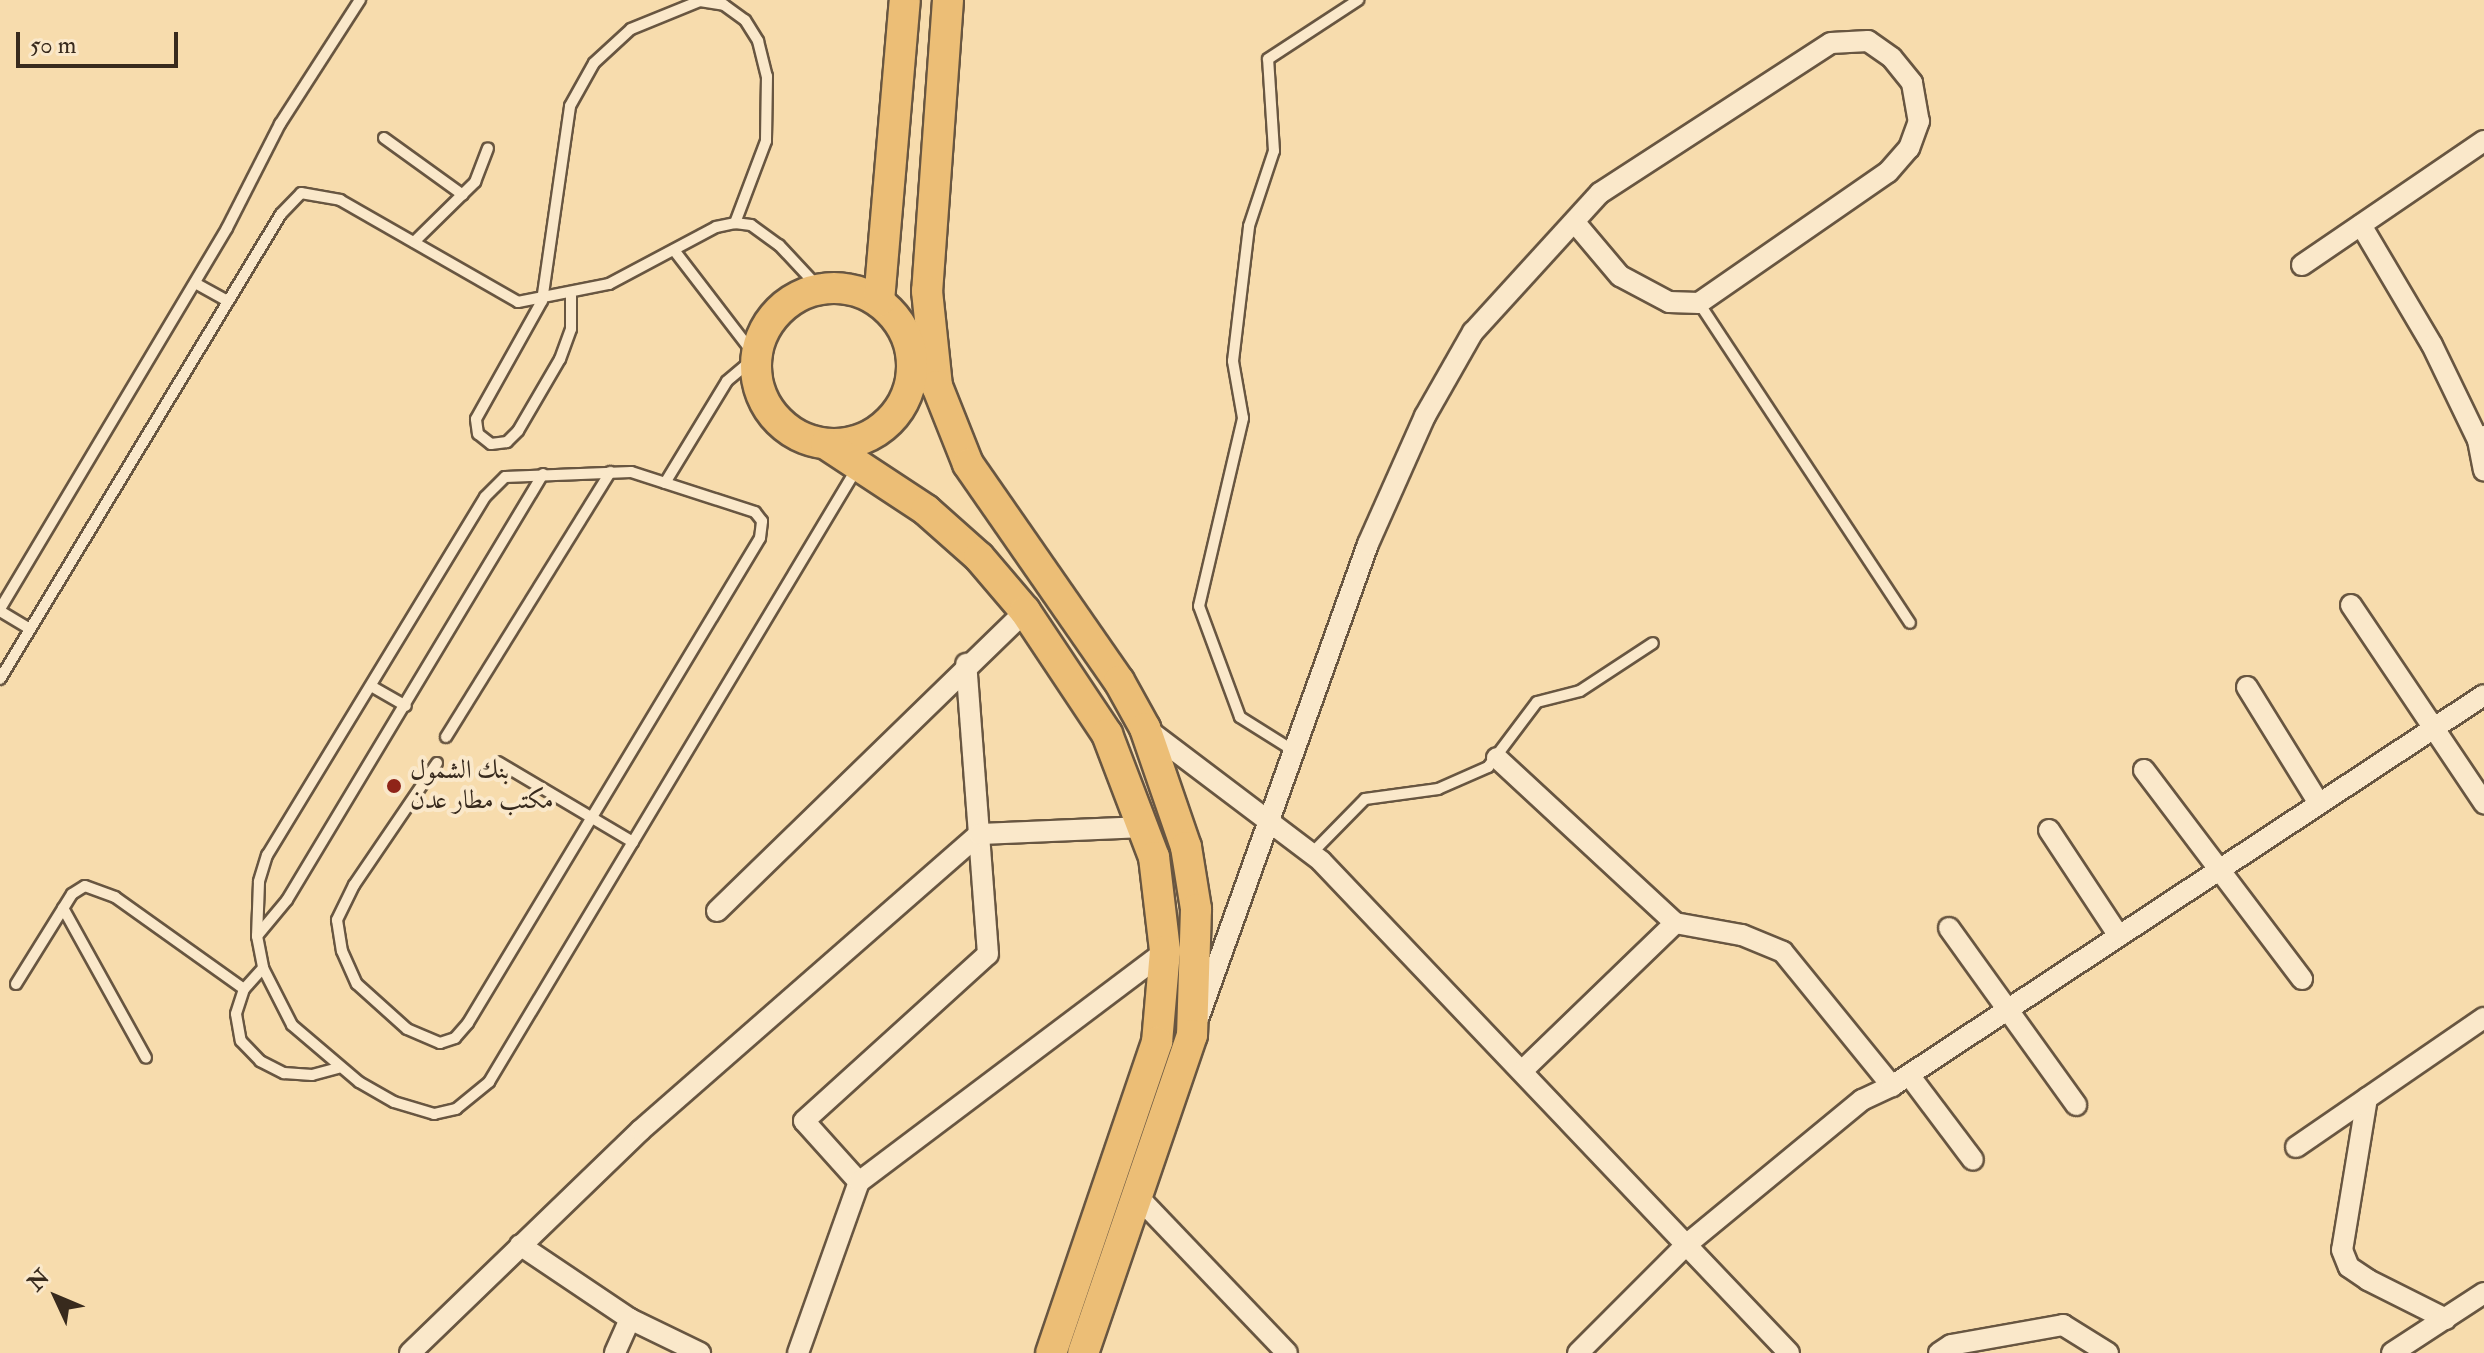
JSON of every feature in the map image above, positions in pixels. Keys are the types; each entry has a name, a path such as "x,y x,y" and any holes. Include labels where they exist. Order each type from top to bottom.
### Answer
{"main road":[{"path":"879,301 905,0"},
{"path":"948,0 927,291 937,386 968,464 1119,681 1145,728 1186,847 1196,925 1192,1035 1139,1198 1083,1353"},
{"path":"826,444 857,440 885,425 910,385 908,338 879,301 850,289 820,289 793,298 772,317 756,357 758,388 772,415 796,435 826,444 899,488 953,533 1025,611 1107,734 1146,827 1160,889 1165,951 1162,1012 1150,1072 1051,1353"}],"street":[{"path":"1192,1035 1368,544 1425,416 1473,332 1576,224 1600,193 1831,43 1868,41 1892,58 1912,83 1919,121 1909,148 1888,172 1699,303 1669,302 1620,276 1576,224"},
{"path":"2302,265 2484,141"},
{"path":"2361,225 2432,345 2481,438 2484,470"},
{"path":"2351,605 2484,803"},
{"path":"717,911 966,664 1025,611"},
{"path":"859,1182 804,1121 988,954 966,664"},
{"path":"2247,687 2318,802"},
{"path":"1578,1353 1686,1245 1862,1100 1909,1075 2484,695"},
{"path":"1145,728 1311,854 1789,1353"},
{"path":"1497,758 1675,923 1742,935 1783,952 1892,1086"},
{"path":"2144,770 2302,979"},
{"path":"410,1353 641,1130 979,834 1146,827"},
{"path":"2049,830 2119,936"},
{"path":"1522,1071 1675,923"},
{"path":"1949,928 2076,1105"},
{"path":"798,1353 859,1182 1165,951"},
{"path":"2296,1147 2484,1018"},
{"path":"1909,1075 1973,1160"},
{"path":"2367,1098 2342,1250 2349,1267 2368,1280 2446,1319"},
{"path":"1139,1198 1287,1353"},
{"path":"520,1245 630,1319 700,1353"},
{"path":"2392,1353 2484,1293"},
{"path":"615,1353 630,1319"},
{"path":"1939,1353 1951,1345 2063,1325 2108,1353"}],"lane":[{"path":"30,629 0,610 195,283 280,124 360,0"},
{"path":"1294,751 1240,717 1199,606 1243,418 1233,361 1249,226 1274,151 1268,59 1358,0"},
{"path":"571,296 571,329 560,359 518,431 507,442 491,444 478,434 476,419 542,301 570,106 594,63 631,29 675,7 700,1 725,3 745,20 758,41 768,88 759,169 735,223"},
{"path":"384,138 463,195"},
{"path":"414,242 475,182 488,148"},
{"path":"0,679 281,214 301,193 328,194 414,242 507,300 542,301 609,284 716,227 735,223 751,225 772,239 820,289"},
{"path":"665,483 727,381 756,357 674,250"},
{"path":"195,283 228,301"},
{"path":"1699,303 1910,623"},
{"path":"437,763 354,885 337,920 342,951 357,984 407,1029 432,1042 448,1042 462,1032 762,530 762,521 746,506 643,474 610,472 505,477 485,497 267,855 259,882 257,936 263,968 292,1025 338,1068 394,1102 434,1114 475,1097 633,842 858,466"},
{"path":"446,737 610,472"},
{"path":"257,936 287,900 543,474"},
{"path":"1311,854 1365,799 1438,789 1464,780 1497,758 1537,702 1580,691 1653,643"},
{"path":"371,686 406,706"},
{"path":"498,762 633,842"},
{"path":"16,984 63,908 85,886 100,889 244,989"},
{"path":"63,908 146,1058"},
{"path":"263,968 244,989 236,1014 241,1041 260,1061 284,1073 312,1075 338,1068"}],"place":[{"name":"بنك الشمول مكتب مطار عدن","path":"394,786"}]}
